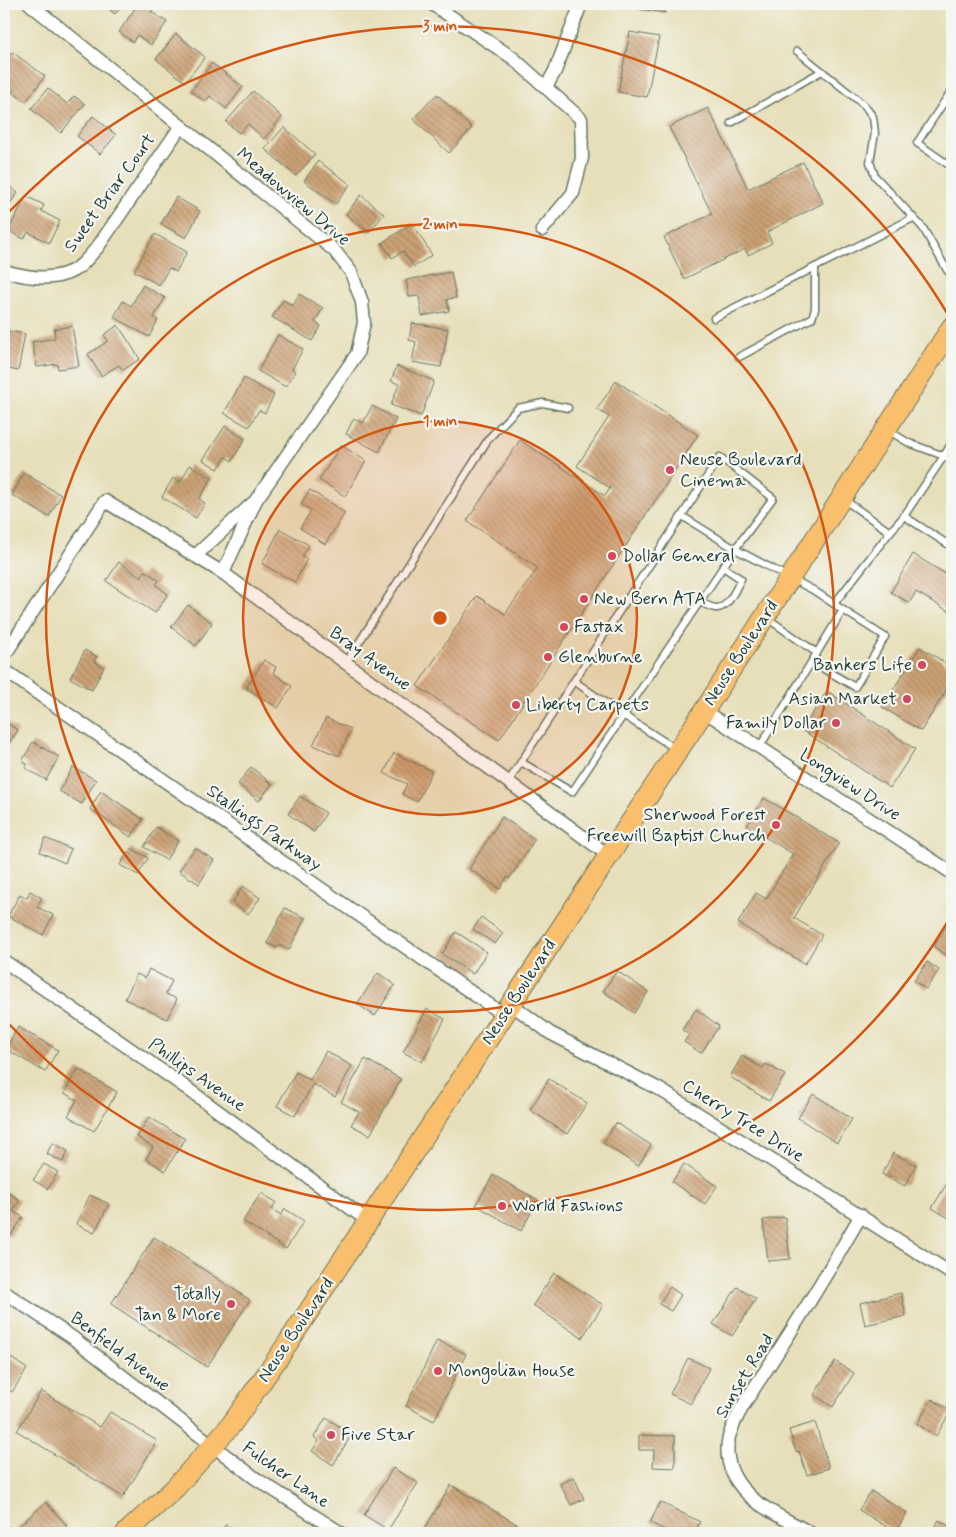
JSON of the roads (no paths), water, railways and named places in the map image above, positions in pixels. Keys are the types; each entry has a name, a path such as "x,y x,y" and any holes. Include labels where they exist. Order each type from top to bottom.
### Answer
{"main road":[{"name":"Neuse Boulevard","path":"126,1533 174,1488 230,1425 280,1355 508,1010 677,749 704,711 952,327"}],"street":[{"name":"Meadowview Drive","path":"30,4 334,250 351,272 362,302 364,323 357,354 256,500 222,573"},
{"path":"432,4 513,58 581,119 582,158 573,193 542,230"},
{"path":"546,87 555,71 581,4"},
{"name":"Sweet Briar Court","path":"4,271 26,278 58,277 80,266 96,248 181,126"},
{"name":"Meadowview Drive","path":"195,556 256,500"},
{"name":"Bray Avenue","path":"4,656 105,501 222,573 608,855"},
{"name":"Stallings Parkway","path":"4,670 508,1010"},
{"name":"Longview Drive","path":"704,711 951,870"},
{"name":"Phillips Avenue","path":"4,961 185,1087 368,1221"},
{"name":"Cherry Tree Drive","path":"508,1010 659,1089 952,1274"},
{"name":"Sunset Road","path":"810,1533 763,1507 745,1492 732,1473 729,1462 729,1437 742,1409 823,1280 861,1215"},
{"name":"Benfield Avenue","path":"4,1292 73,1338 213,1444"},
{"name":"Fulcher Lane","path":"213,1444 255,1478 341,1533"}],"lane":[{"path":"797,51 864,104 873,117 875,133 870,162 875,176 924,228 952,276"},
{"path":"731,123 822,71"},
{"path":"952,90 917,143 952,167"},
{"path":"714,318 913,218"},
{"path":"739,357 812,318 815,309 814,267"},
{"path":"346,663 489,438 518,408 543,402 568,408"},
{"path":"886,430 909,443 944,456 952,461"},
{"path":"834,604 904,516 952,442"},
{"path":"508,782 521,762 682,516 720,457 773,498 735,549 572,792 521,762"},
{"path":"841,498 890,532"},
{"path":"682,516 735,549 813,590 885,637 856,687 812,662"},
{"path":"904,516 951,544"},
{"path":"700,602 715,608 721,607 731,598 741,579 723,567"},
{"path":"760,748 843,610"},
{"path":"764,616 817,653"},
{"path":"574,681 677,749"}],"place":[{"name":"Neuse Boulevard Cinema","path":"670,470"},
{"name":"Dollar General","path":"612,556"},
{"name":"New Bern ATA","path":"584,599"},
{"name":"Fastax","path":"564,627"},
{"name":"Glenburne","path":"548,657"},
{"name":"Bankers Life","path":"922,665"},
{"name":"Asian Market","path":"907,699"},
{"name":"Liberty Carpets","path":"516,705"},
{"name":"Family Dollar","path":"836,723"},
{"name":"Sherwood Forest Freewill Baptist Church","path":"776,825"},
{"name":"World Fashions","path":"502,1206"},
{"name":"Totally Tan & More","path":"231,1304"},
{"name":"Mongolian House","path":"438,1371"},
{"name":"Five Star","path":"331,1435"}]}
